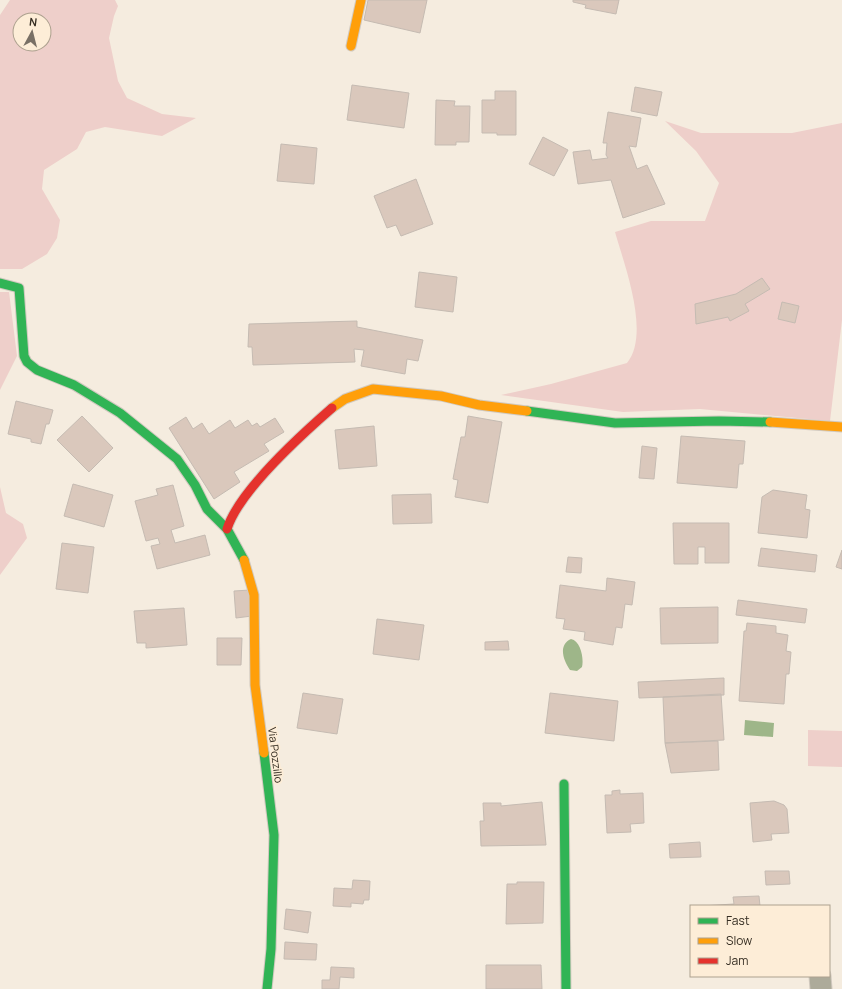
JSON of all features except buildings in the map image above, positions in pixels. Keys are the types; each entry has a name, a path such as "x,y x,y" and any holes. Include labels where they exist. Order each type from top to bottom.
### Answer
{"street":[{"path":"351,46 361,0"},
{"name":"Via Pozzillo","path":"0,283 19,288 24,356 27,362 37,370 81,389 120,413 150,435 177,459 195,485 207,509 227,530 241,551 254,595 255,685 274,835 271,949 267,989"},
{"path":"227,530 231,516 246,494 298,438 333,407 351,396 367,390 374,389 441,396 479,405 615,423 636,424 720,421 778,422 842,427"},
{"path":"564,784 566,989"},
{"path":"820,977 821,989"}],"shaded area":[{"path":"10,0 115,0 118,6 109,38 118,81 127,98 162,114 196,118 162,136 105,127 86,132 77,149 44,170 42,189 60,220 57,238 47,254 22,269 0,269 0,15"},
{"path":"665,121 701,133 792,133 842,123 842,320 830,421 700,409 623,412 501,395 551,384 627,363 634,350 637,335 636,317 629,280 615,232 651,221 705,221 719,183 696,151"},
{"path":"0,292 9,292 17,356 0,390"},
{"path":"0,487 6,513 23,524 27,538 0,575"},
{"path":"571,639 577,643 583,660 582,667 577,671 570,670 565,662 563,653 564,645"},
{"path":"745,720 774,723 773,737 744,735"},
{"path":"808,730 842,731 842,767 808,766"}],"traffic: fast":[{"path":"0,283 19,288 24,356 27,362 37,370 74,385 120,413 177,459 195,485 207,509 227,529 244,560"},
{"path":"527,411 615,423 719,421 770,422"},
{"path":"264,753 274,835 271,949 267,989"},
{"path":"564,784 566,989"}],"traffic: slow":[{"path":"351,46 361,0"},
{"path":"332,408 345,399 373,389 441,396 479,405 527,411"},
{"path":"770,422 842,427"},
{"path":"244,560 254,595 255,685 264,753"}],"traffic: jam":[{"path":"227,529 234,514 257,481 288,448 332,408"}]}
